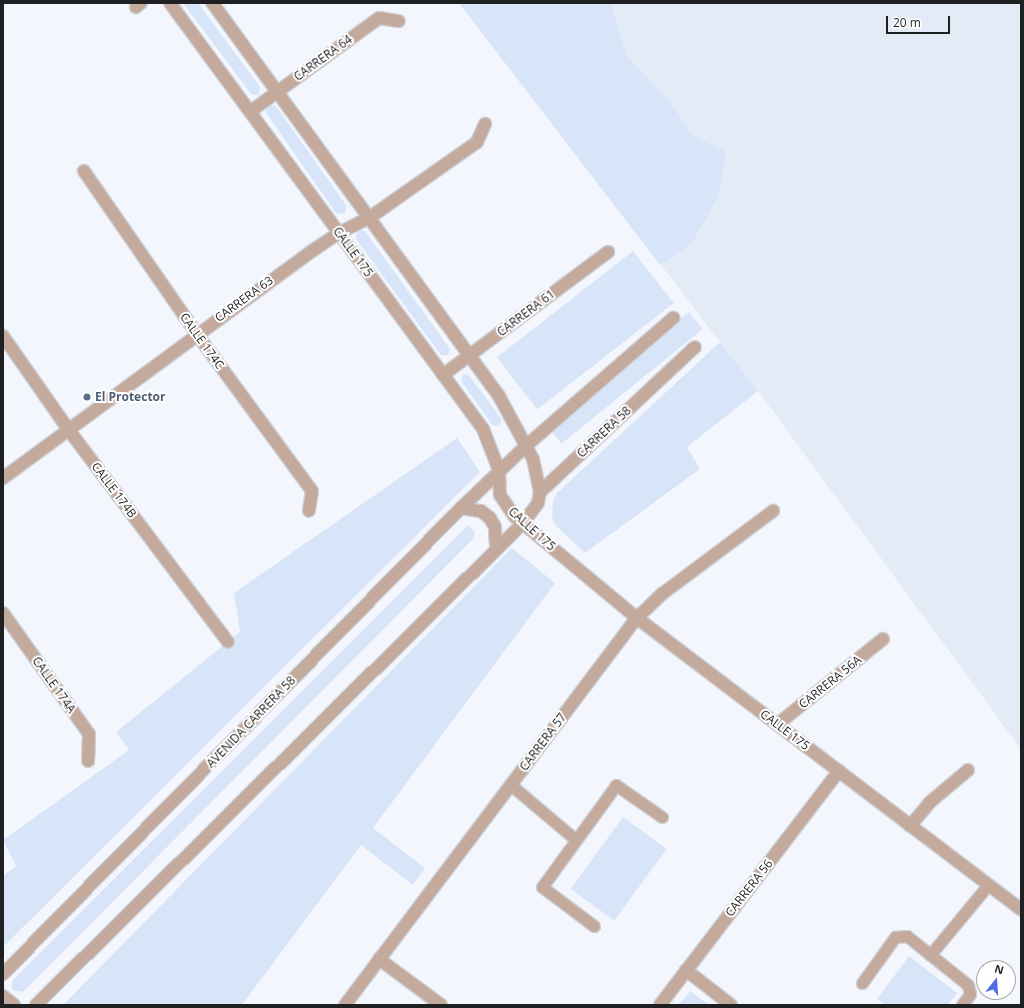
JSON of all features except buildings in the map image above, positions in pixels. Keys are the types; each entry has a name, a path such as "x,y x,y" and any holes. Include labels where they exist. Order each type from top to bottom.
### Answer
{"street":[{"name":"CALLE 175","path":"170,3 251,110 483,429 499,470 500,496 514,516 637,618 1021,910"},
{"path":"212,3 499,396 527,445 535,463 540,492"},
{"name":"CARRERA 64","path":"251,110 379,18 399,21"},
{"name":"CARRERA 63","path":"3,478 196,334 339,233 369,218 477,142 485,124"},
{"name":"CALLE 174C","path":"84,171 196,334 312,491 309,511"},
{"name":"CARRERA 61","path":"443,375 608,252"},
{"path":"499,470 673,318"},
{"name":"CALLE 174B","path":"3,336 68,429 228,642"},
{"name":"CARRERA 58","path":"523,523 538,503 540,492 695,347"},
{"name":"AVENIDA CARRERA 58","path":"3,974 499,470"},
{"path":"461,508 472,508 490,518 496,532 496,547"},
{"name":"CARRERA 57","path":"345,1005 637,618 662,594 773,511"},
{"path":"36,1005 496,547 523,523"},
{"name":"CALLE 174A","path":"3,613 88,734 88,761"},
{"name":"CARRERA 56A","path":"778,724 883,639"},
{"path":"910,826 929,803 968,770"},
{"name":"CARRERA 56","path":"660,1005 839,771"},
{"path":"379,959 441,1005"},
{"path":"686,970 731,1005"},
{"path":"3,996 14,1005"}],"lane":[{"path":"511,784 576,840"},
{"path":"594,926 542,887 616,786 662,817"},
{"path":"930,955 988,885"},
{"path":"862,983 895,937 900,935 907,936 971,989 962,1005"}],"shaded area":[{"path":"183,3 198,3 260,87 259,95 251,94"},
{"path":"459,3 1021,3 1021,749 758,391"},
{"path":"459,3 613,3 612,9 627,56 671,103 693,136 726,152 718,197 692,243 660,265"},
{"path":"272,105 276,106 346,205 345,214 336,213 266,113 266,109"},
{"path":"358,231 365,231 450,349 448,355 441,355 355,238"},
{"path":"633,251 674,303 537,410 497,358"},
{"path":"689,312 703,329 561,444 548,427"},
{"path":"720,342 758,391 687,447 700,469 585,553 556,526 552,518 553,501 557,493"},
{"path":"463,374 469,375 502,420 499,426 493,426 461,381"},
{"path":"457,438 480,472 3,947 3,876 16,866 3,840 129,750 116,732 240,632 234,593"},
{"path":"468,525 475,533 473,539 23,992 12,990 12,981"},
{"path":"512,548 555,583 373,828 425,868 413,885 361,845 242,1005 63,1005"},
{"path":"623,817 667,849 614,921 571,889"},
{"path":"909,956 957,993 948,1005 885,1005 877,999"},
{"path":"690,991 709,1005 679,1005"}],"place":[{"name":"El Protector","path":"87,397"}]}
